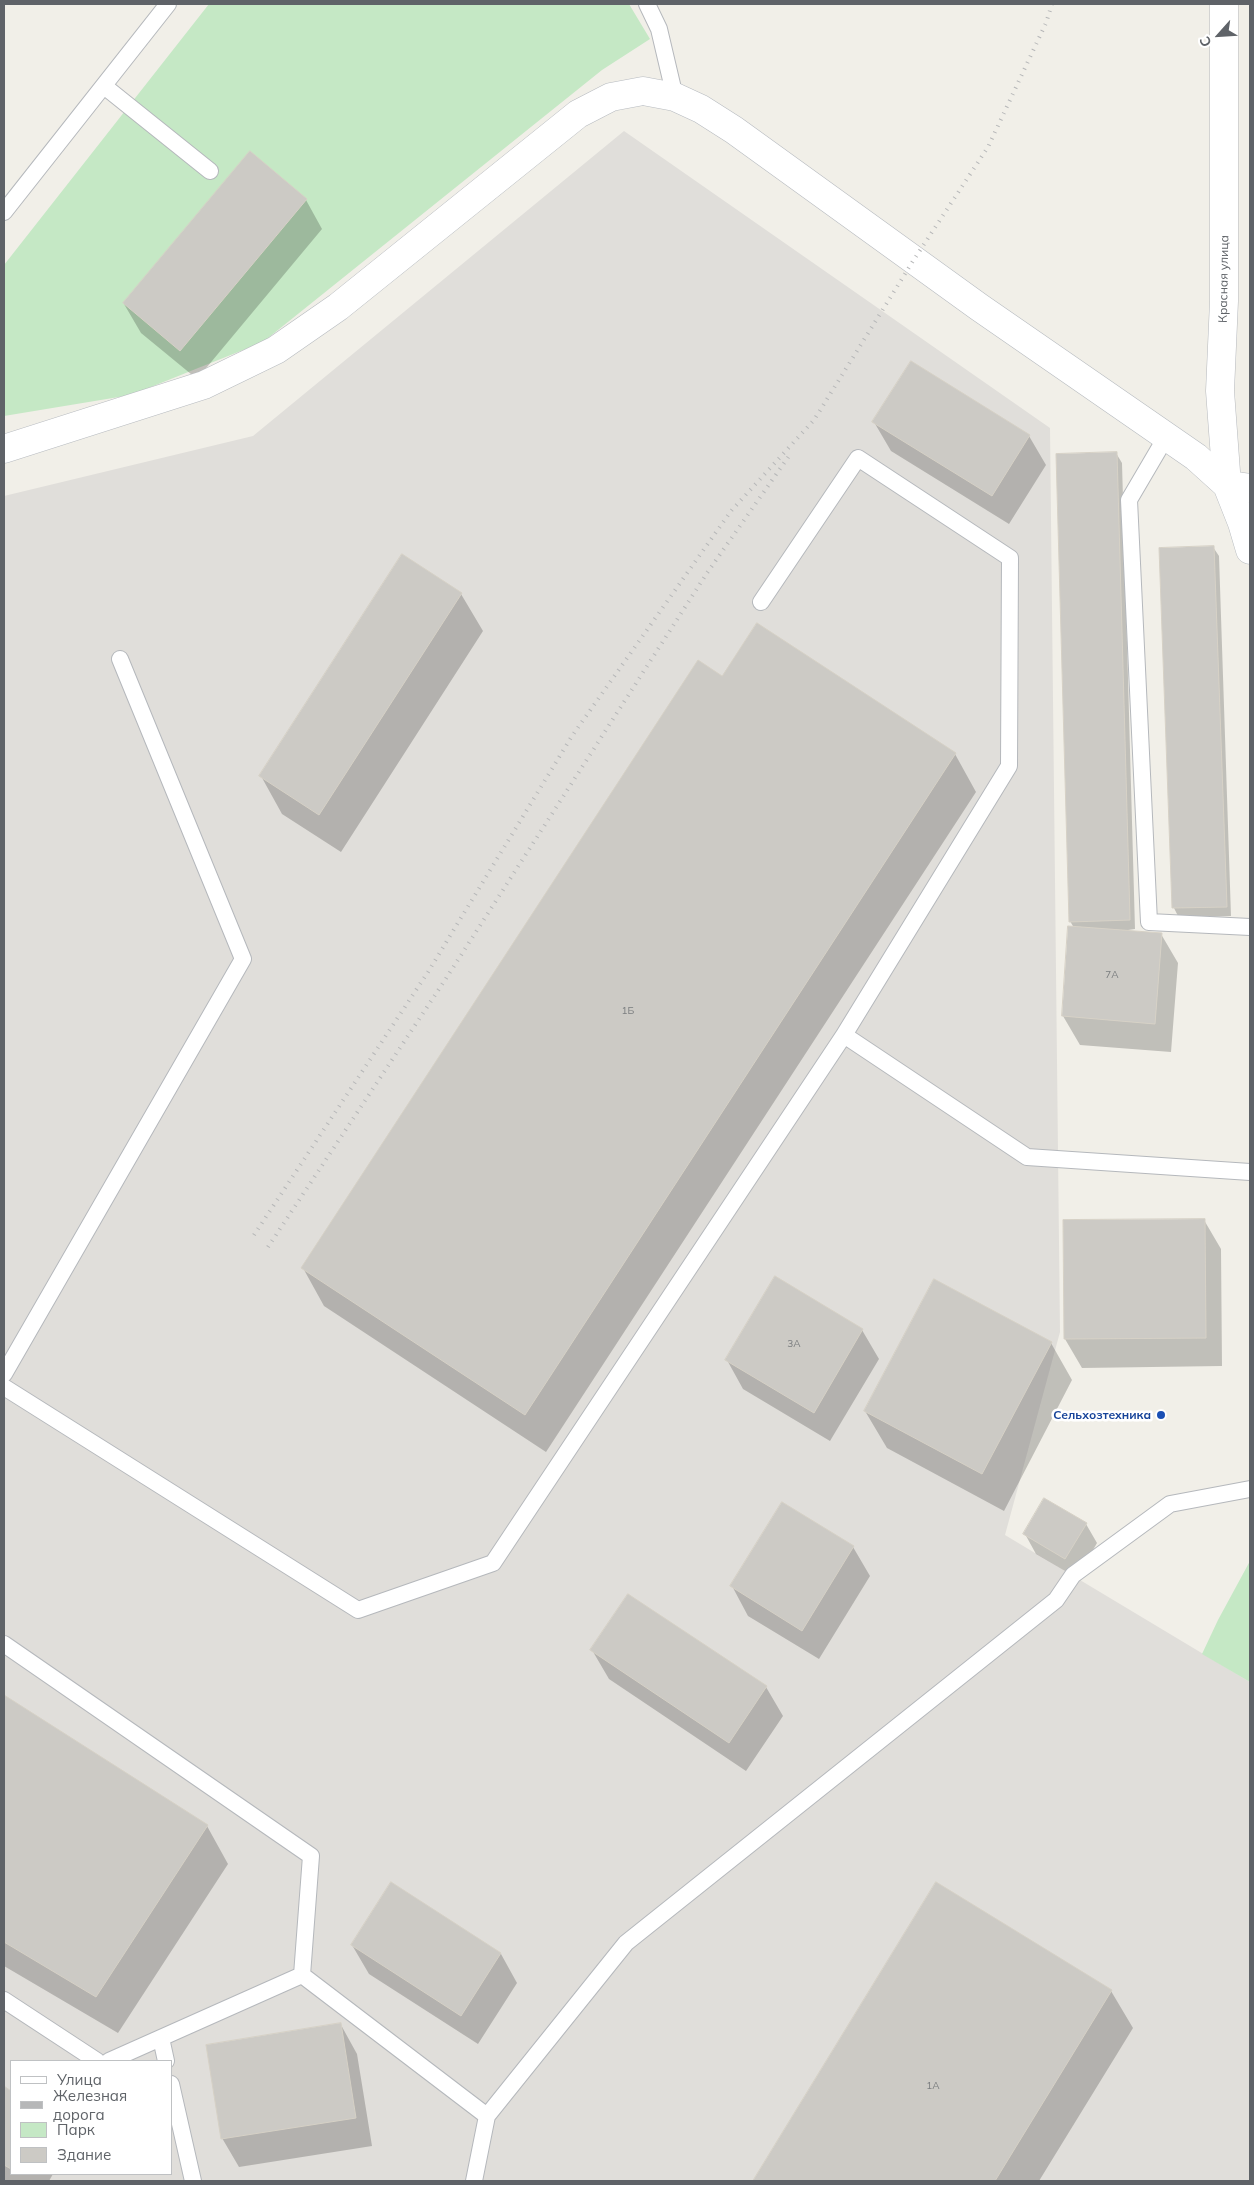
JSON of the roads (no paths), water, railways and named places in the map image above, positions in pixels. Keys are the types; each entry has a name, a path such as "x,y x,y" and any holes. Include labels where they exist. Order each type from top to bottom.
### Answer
{"street":[{"name":"Красная улица","path":"1224,4 1224,301 1220,391 1238,486 1242,522 1250,550"},
{"path":"4,449 204,385 276,350 338,307 578,114 611,97 643,91 675,97 701,109 734,130 913,261 1238,486"}],"lane":[{"path":"4,212 168,4"},
{"path":"647,4 659,29 675,97"},
{"path":"104,86 210,171"},
{"path":"1166,437 1128,500 1149,922 1250,927"},
{"path":"4,1388 358,1610 493,1563 844,1034 1008,766 1010,558 858,458 761,602"},
{"path":"4,1374 243,960 120,659"},
{"path":"844,1034 1027,1157 1250,1172"},
{"path":"474,2181 487,2116 626,1943 1056,1600 1073,1575 1170,1504 1250,1489"},
{"path":"4,1644 311,1856 302,1975"},
{"path":"302,1975 487,2116"},
{"path":"111,2060 302,1975"},
{"path":"4,2000 95,2060"},
{"path":"161,2038 166,2060"},
{"path":"172,2088 193,2181"}],"railway":[{"path":"254,1235 428,972 572,736 731,511 814,420 913,261 988,147 1046,23 1052,4"},
{"path":"268,1247 445,980 707,573 789,456"}],"place":[{"name":"Сельхозтехника","path":"1161,1415"}]}
